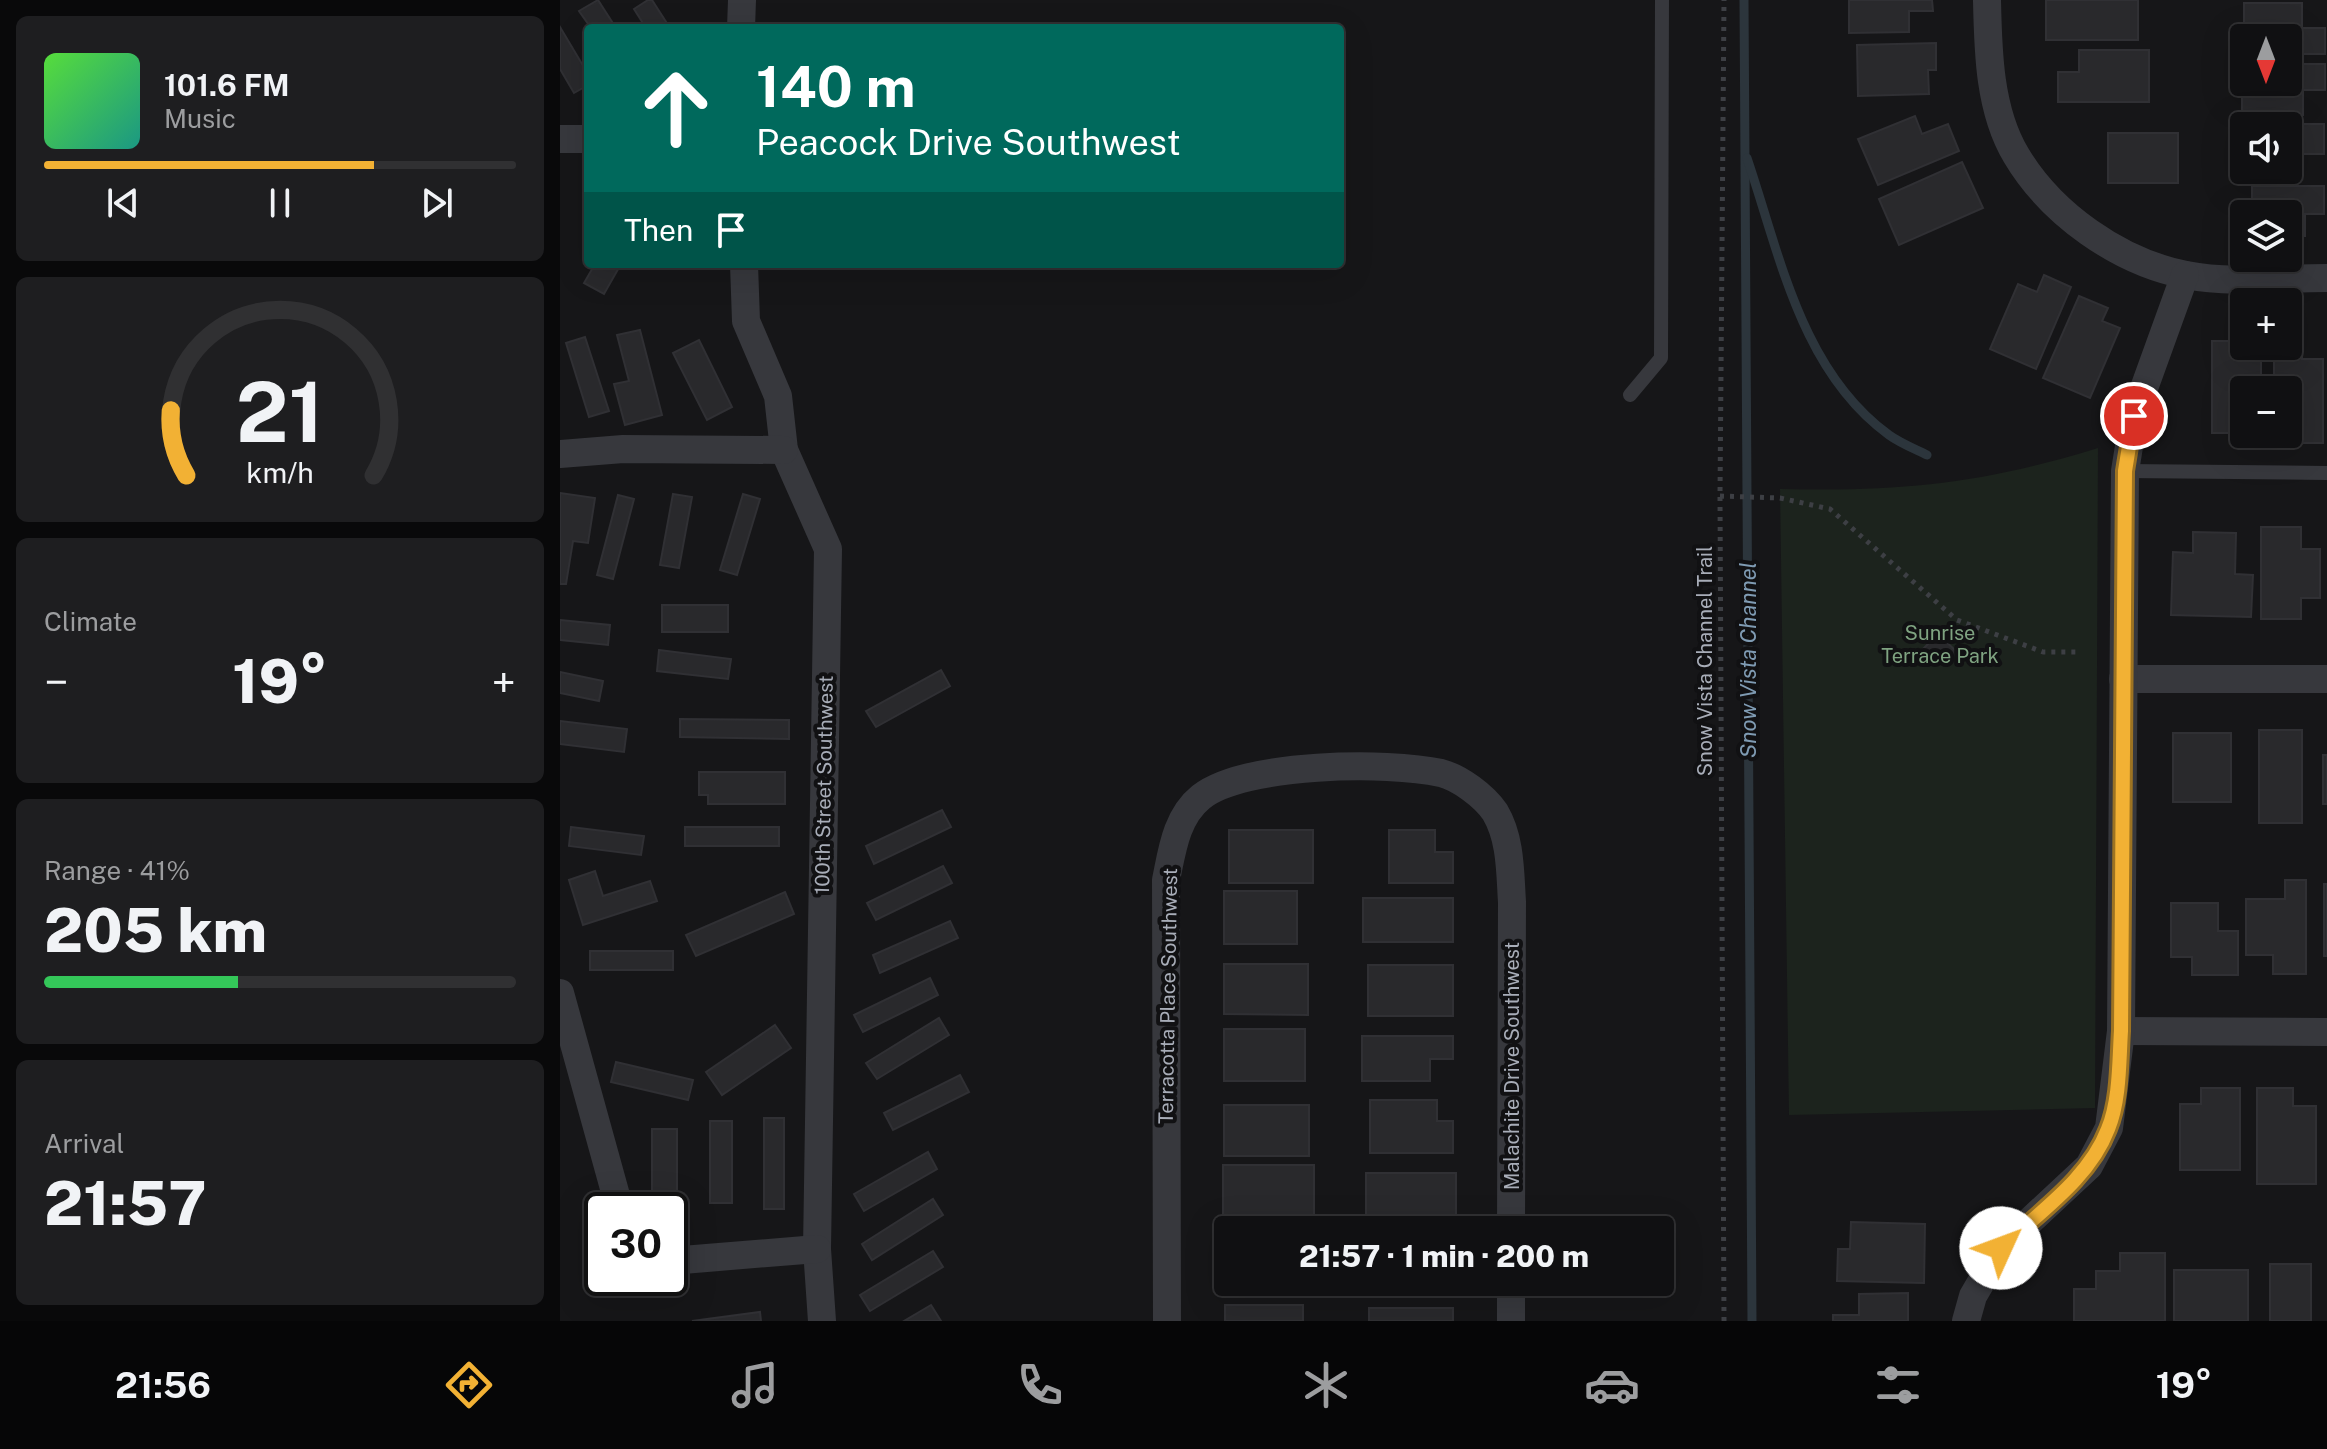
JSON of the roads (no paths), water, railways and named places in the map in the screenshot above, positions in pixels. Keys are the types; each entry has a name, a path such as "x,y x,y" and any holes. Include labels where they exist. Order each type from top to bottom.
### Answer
{"street":[{"path":"741,24 742,0"},
{"path":"1987,0 1988,44 1995,98 2015,154 2064,214 2122,253 2185,275 2219,279 2327,278"},
{"path":"560,139 584,139"},
{"name":"100th Street Southwest","path":"744,268 746,321 778,396 784,450 828,549 817,1249 822,1321"},
{"path":"1966,1321 1973,1296 2001,1248 2089,1166 2109,1128 2121,1031 2125,471 2134,416 2185,275"},
{"path":"560,454 623,449 784,450"},
{"path":"2123,679 2327,679"},
{"name":"Terracotta Place Southwest","path":"1167,1321 1166,880 1176,832 1200,798 1233,779 1274,770 1406,769 1443,774 1470,788 1494,812 1508,848 1512,902"},
{"name":"Malachite Drive Southwest","path":"1511,1216 1512,902"},
{"path":"560,993 615,1192"},
{"path":"2121,1031 2327,1032"},
{"path":"688,1260 817,1249"},
{"path":"1511,1296 1511,1321"}],"lane":[{"path":"1630,395 1661,358 1662,0"},
{"path":"2125,471 2327,473"}],"waterway":[{"name":"Snow Vista Channel","path":"1744,0 1752,1321"},
{"path":"1747,158 1783,271 1814,345 1834,378 1859,409 1889,435 1927,455"}],"park label":[{"name":"Sunrise Terrace Park","path":"1940,644"}]}
